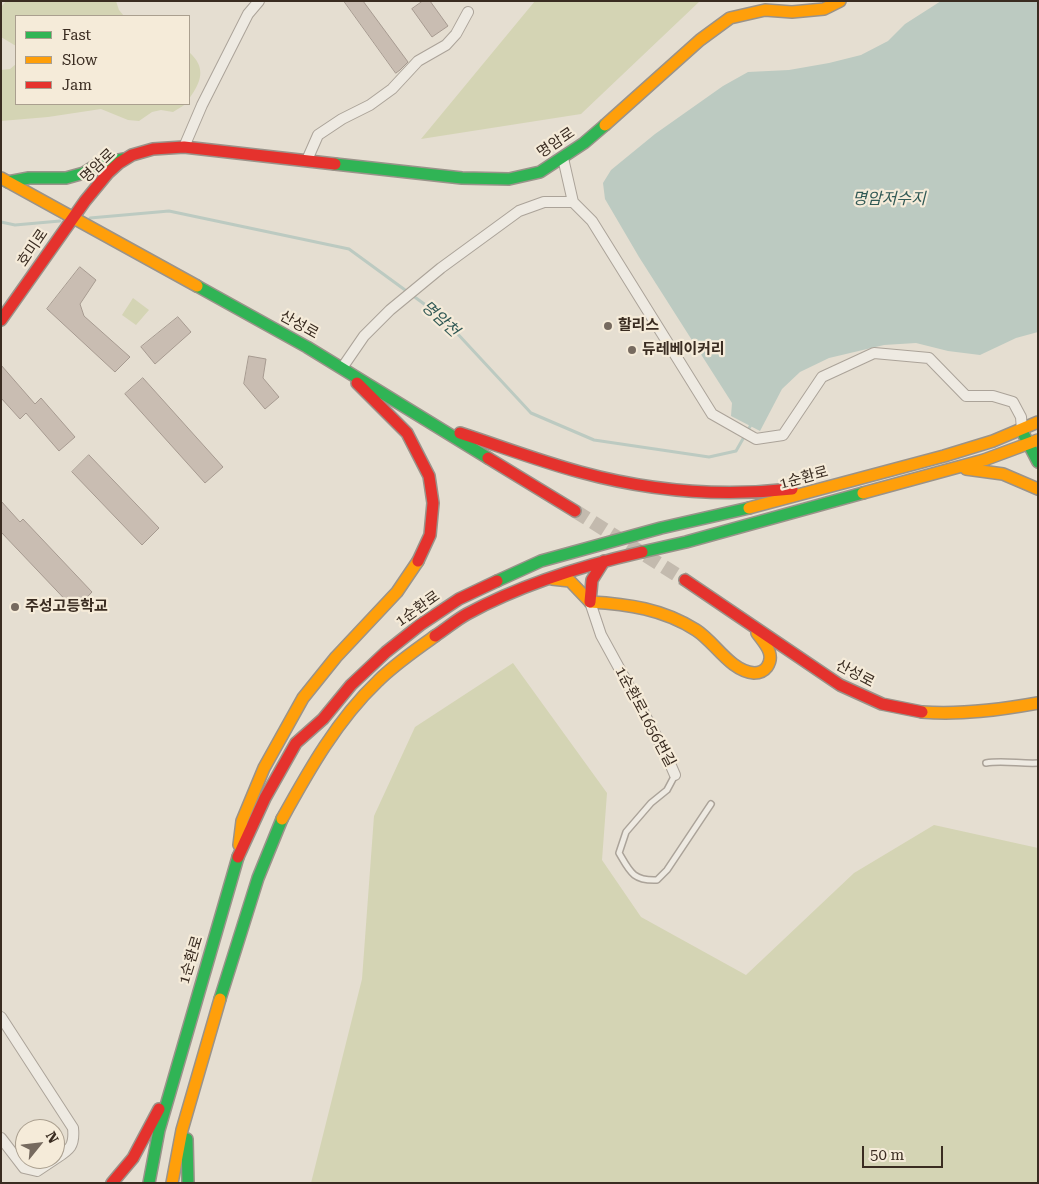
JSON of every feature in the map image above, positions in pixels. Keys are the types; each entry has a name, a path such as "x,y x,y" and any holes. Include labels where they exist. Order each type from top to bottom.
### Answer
{"street":[{"path":"184,147 202,105 248,14 259,1"},
{"name":"명암로","path":"71,218 113,168 140,152 157,148 184,147 462,178 509,179 540,172 584,143 700,40 730,18 765,10 792,12 824,9 840,1"},
{"path":"307,160 318,135 342,119 370,105 392,89 418,61 446,45 456,34 468,12"},
{"path":"563,158 573,202 592,221 712,414 756,439 783,435 822,377 874,353 929,358 966,396 992,396 1013,402 1021,417 1022,430 1033,441 1038,462"},
{"path":"4,180 66,178 84,173 98,164 126,159"},
{"name":"산성로","path":"4,180 307,347 439,426 575,511"},
{"path":"236,862 242,821 264,768 303,698 336,657 397,592 418,562 430,535 433,503 429,476 418,452 406,433 342,368 364,336 390,310 441,268 519,211 544,202 573,202"},
{"name":"호미로","path":"1,320 71,218"},
{"name":"1순환로","path":"149,1183 159,1130 236,862 265,798 296,743 323,719 351,685 386,652 420,625 459,599 541,562 575,551 944,456 993,441 1038,422"},
{"path":"439,426 562,467 650,488 728,493 780,491 855,480"},
{"name":"1순환로","path":"172,1183 187,1112 258,878 281,820 314,762 345,718 378,681 421,646 466,615 516,590 604,561 686,542 984,460 1033,441"},
{"path":"955,468 995,471 1018,478 1038,489"},
{"path":"590,602 590,584 604,561"},
{"path":"547,579 570,581 590,602 629,604 652,608 676,618 698,631 732,662 744,670 755,673 764,670 768,665 770,657 769,649 749,622"},
{"name":"산성로","path":"685,580 840,685 864,698 904,709 956,713 987,712 1038,704"},
{"name":"1순환로1656번길","path":"590,602 601,635 665,752 675,775"},
{"path":"1,1018 74,1128 74,1139 70,1149 65,1152"},
{"path":"112,1183 126,1168 138,1150 173,1081"},
{"path":"187,1112 188,1183"},
{"path":"1,1138 15,1156"}],"lane":[{"path":"986,764 995,761 1020,764 1038,763"},
{"name":"1순환로1656번길","path":"675,775 667,790 651,803 626,832 619,853 629,871 643,880 657,880 667,870 711,804"}],"green space":[{"path":"6,1 116,1 123,15 15,15 15,45 1,37 1,7"},
{"path":"535,1 700,1 581,114 421,139"},
{"path":"190,53 195,58 200,69 197,87 190,98"},
{"path":"15,65 15,105 184,105 173,112 161,110 152,112 139,121 128,120 101,109 48,117 1,121 1,70 10,69"},
{"path":"133,298 149,310 136,325 122,315"},
{"path":"513,663 607,793 602,860 641,917 746,975 854,873 934,825 1038,848 1038,1183 311,1183 362,979 374,816 415,727"}],"water":[{"name":"명암저수지","path":"941,1 1038,1 1038,332 1016,338 980,355 948,351 916,343 884,345 829,358 800,372 782,389 760,431 731,416 732,403 639,257 605,199 603,183 611,170 655,134 723,86 748,72 789,70 861,55 888,41 905,24"}],"building":[{"path":"344,1 363,1 408,62 400,70 396,73"},
{"path":"423,1 430,1 448,26 432,37 412,9"},
{"path":"80,267 96,280 80,304 84,316 130,357 115,372 47,309"},
{"path":"178,317 191,332 155,364 141,347"},
{"path":"249,356 266,359 263,378 279,397 265,409 244,384"},
{"path":"1,365 35,404 41,398 75,437 59,451 26,413 20,419 1,398"},
{"path":"143,378 223,467 205,483 125,394"},
{"path":"89,455 159,528 142,545 72,472"},
{"path":"1,501 20,522 23,519 92,592 75,610 1,532"}],"waterway":[{"name":"명암천","path":"90,218 169,211 349,249 442,317 531,413 594,440 709,457 736,451 752,423"},
{"name":"명암천","path":"1,222 15,225 60,221"}],"tunnel":[{"path":"575,511 685,580"}],"traffic: fast":[{"path":"335,164 462,178 509,179 540,172 584,143 605,125"},
{"path":"8,182 29,178 66,178 84,173 98,164 123,159"},
{"path":"197,286 307,347 488,458"},
{"path":"1024,435 1038,462"},
{"path":"642,552 686,542 863,493"},
{"path":"497,581 541,561 661,528 749,508"},
{"path":"220,999 258,878 282,819"},
{"path":"149,1183 159,1130 238,857"},
{"path":"187,1139 188,1183"}],"traffic: slow":[{"path":"605,125 700,40 730,18 765,10 792,12 824,9 840,1"},
{"path":"1,178 197,286"},
{"path":"749,508 944,456 993,441 1038,422"},
{"path":"863,493 984,460 1038,440"},
{"path":"966,469 1003,474 1038,489"},
{"path":"239,845 242,821 264,768 303,698 336,657 397,592 418,561"},
{"path":"552,579 570,581 590,602 632,606 658,612 684,623 703,635 730,662 745,671 754,673 761,672 766,668 770,658 766,645 757,633"},
{"path":"282,819 313,764 363,696 406,657 435,636"},
{"path":"922,712 980,711 1038,703"},
{"path":"172,1183 182,1130 220,999"}],"traffic: jam":[{"path":"1,320 85,201 108,173 132,155 153,149 184,147 335,164"},
{"path":"357,383 407,433 429,476 433,503 430,535 418,561"},
{"path":"460,433 565,468 632,484 685,491 712,492 792,489"},
{"path":"488,458 575,511"},
{"path":"435,636 467,614 530,585 597,563 642,552"},
{"path":"590,602 592,580 604,561"},
{"path":"685,580 840,685 882,704 922,712"},
{"path":"238,857 265,798 296,743 323,719 351,685 386,652 420,625 459,599 497,581"},
{"path":"112,1183 133,1158 159,1109"}],"place":[{"name":"할리스","path":"608,326"},
{"name":"듀레베이커리","path":"632,350"},
{"name":"주성고등학교","path":"15,607"}]}
